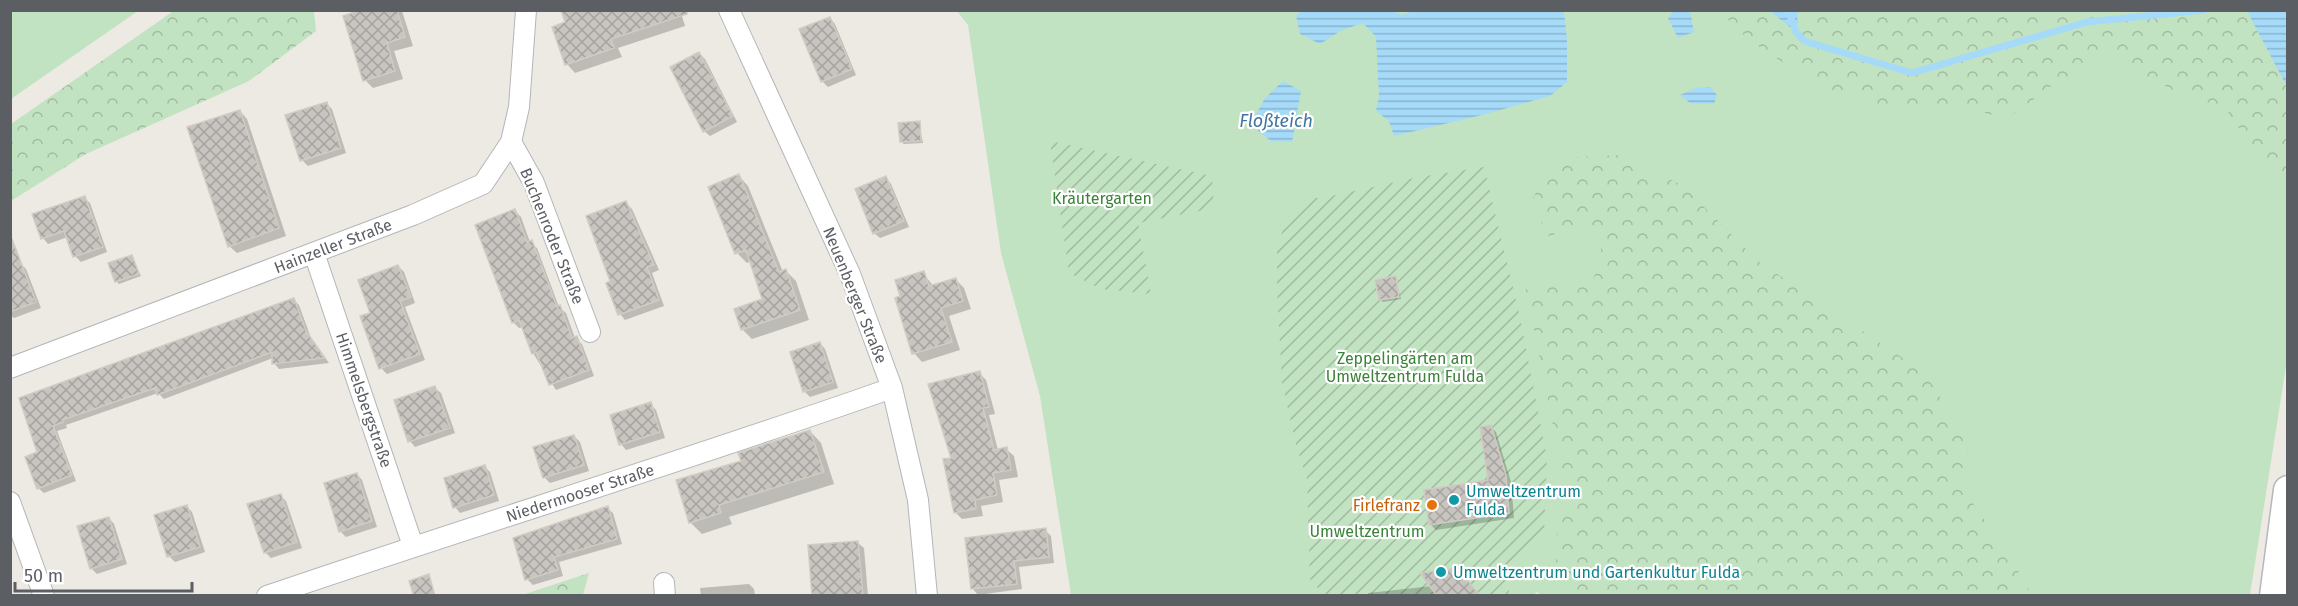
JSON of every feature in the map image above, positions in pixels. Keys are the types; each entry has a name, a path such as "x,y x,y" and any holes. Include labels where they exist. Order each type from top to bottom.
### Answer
{"street":[{"name":"Hainzeller Straße","path":"10,368 462,196 483,184 511,141 519,106 526,10"},
{"name":"Neuenberger Straße","path":"729,10 850,274 892,388 918,500 927,596"},
{"name":"Buchenroder Straße","path":"511,141 534,183 590,332"},
{"name":"Himmelsbergstraße","path":"314,253 413,546"},
{"name":"Niedermooser Straße","path":"267,596 413,546 613,483 892,388"},
{"path":"2274,596 2288,490"},
{"path":"10,502 44,596"}],"green space":[{"path":"11,10 138,10 138,11 11,99"},
{"path":"175,10 314,11 316,31 249,81 86,154 11,201 11,124"},
{"name":"Umweltzentrum","path":"1770,10 1796,32 1798,10 2247,11 2288,87 2287,360 2250,595 1542,596 1537,592 1532,596 1071,595 1040,396 1001,253 968,25 957,11"},
{"path":"1798,10 2247,11 2287,87 2287,188 2263,165 2224,106 2188,98 2109,56 2053,85 2008,118 1967,109 1895,110 1817,85 1749,40 1719,11 1770,11 1796,32"},
{"name":"Kräutergarten","path":"1050,141 1212,176 1214,208 1138,223 1151,294 1101,289 1069,273"},
{"path":"1622,155 1683,186 1758,261 1925,373 1969,444 1962,488 2003,546 2032,595 1617,596 1574,591 1556,566 1559,455 1524,280 1568,286 1592,282 1602,256 1598,230 1578,228 1548,236 1531,201 1557,158"},
{"name":"Zeppelingärten am Umweltzentrum Fulda","path":"1484,167 1520,317 1547,458 1544,536 1515,565 1508,595 1324,595 1310,579 1307,479 1296,445 1282,382 1277,251 1285,222 1305,198 1322,198 1419,177"},
{"path":"589,573 583,595 522,595"}],"water":[{"path":"1301,10 1391,10 1402,15 1415,10 1564,11 1567,82 1550,96 1394,136 1389,121 1376,111 1379,96 1376,37 1363,23 1342,30 1320,44 1300,34 1296,16"},
{"path":"1674,10 1690,11 1694,32 1678,38 1668,18"},
{"path":"1770,11 1798,11 1796,32"},
{"path":"2247,11 2287,11 2287,87"},
{"name":"Floßteich","path":"1283,81 1301,91 1292,142 1271,141 1257,130 1255,116 1265,98"},
{"path":"1710,87 1717,95 1714,104 1690,103 1680,95 1696,88"}],"building":[{"path":"360,10 397,10 405,37 387,43 395,71 363,81 343,16"},
{"path":"561,10 687,10 687,14 611,39 614,48 565,65 552,27 565,22"},
{"path":"830,17 852,69 821,82 799,29"},
{"path":"699,52 733,116 703,132 670,67"},
{"path":"327,102 341,148 300,161 285,115"},
{"path":"240,110 279,228 228,247 187,127"},
{"path":"920,121 921,141 900,142 898,123"},
{"path":"739,174 779,272 786,269 800,310 741,330 734,309 762,299 746,250 735,254 708,187"},
{"path":"886,176 904,221 873,234 855,189"},
{"path":"85,196 103,247 73,257 64,231 41,239 32,214"},
{"path":"626,201 654,265 647,267 659,300 618,315 606,283 610,281 586,216"},
{"path":"515,209 527,242 532,240 557,307 560,305 572,338 577,336 589,370 549,385 536,352 532,354 519,320 512,323 475,225"},
{"path":"12,239 36,302 10,312 10,240"},
{"path":"132,255 139,274 115,282 108,263"},
{"path":"398,265 411,297 400,301 420,354 379,369 360,316 370,313 358,280"},
{"path":"924,271 929,286 956,278 963,301 941,308 952,342 912,354 895,298 900,296 895,280"},
{"path":"1396,276 1399,297 1379,300 1375,280"},
{"path":"294,298 306,331 325,358 272,364 272,352 157,395 155,388 62,420 63,422 53,426 72,475 37,489 25,457 37,452 19,398"},
{"path":"820,342 833,382 803,392 790,352"},
{"path":"980,371 989,407 983,408 994,450 1007,447 1011,470 993,473 997,495 975,500 976,509 954,513 943,459 951,458 928,384"},
{"path":"435,386 450,428 408,442 394,400"},
{"path":"651,402 660,432 619,445 610,415"},
{"path":"1491,425 1506,475 1509,513 1429,525 1424,490 1488,480 1480,427"},
{"path":"810,430 824,472 719,505 721,513 689,523 676,480 741,461 738,453"},
{"path":"574,435 584,465 543,478 533,447"},
{"path":"485,465 494,495 453,508 444,478"},
{"path":"357,473 372,521 339,532 324,483"},
{"path":"281,494 297,542 264,553 247,504"},
{"path":"187,505 200,547 167,557 154,515"},
{"path":"608,506 617,539 554,557 558,570 525,580 513,538"},
{"path":"109,517 122,559 90,569 77,526"},
{"path":"1046,528 1049,557 1014,561 1017,584 971,589 965,538"},
{"path":"858,541 863,596 812,596 808,545"},
{"path":"1458,568 1480,596 1437,596 1420,573"},
{"path":"429,574 435,596 414,596 409,581"}],"waterway":[{"path":"1788,10 1796,32 1804,41 1912,73 2087,22 2204,10"}],"place":[{"name":"Umweltzentrum Fulda","path":"1454,500"},
{"name":"Firlefranz","path":"1432,505"},
{"name":"Umweltzentrum und Gartenkultur Fulda","path":"1441,572"}]}
